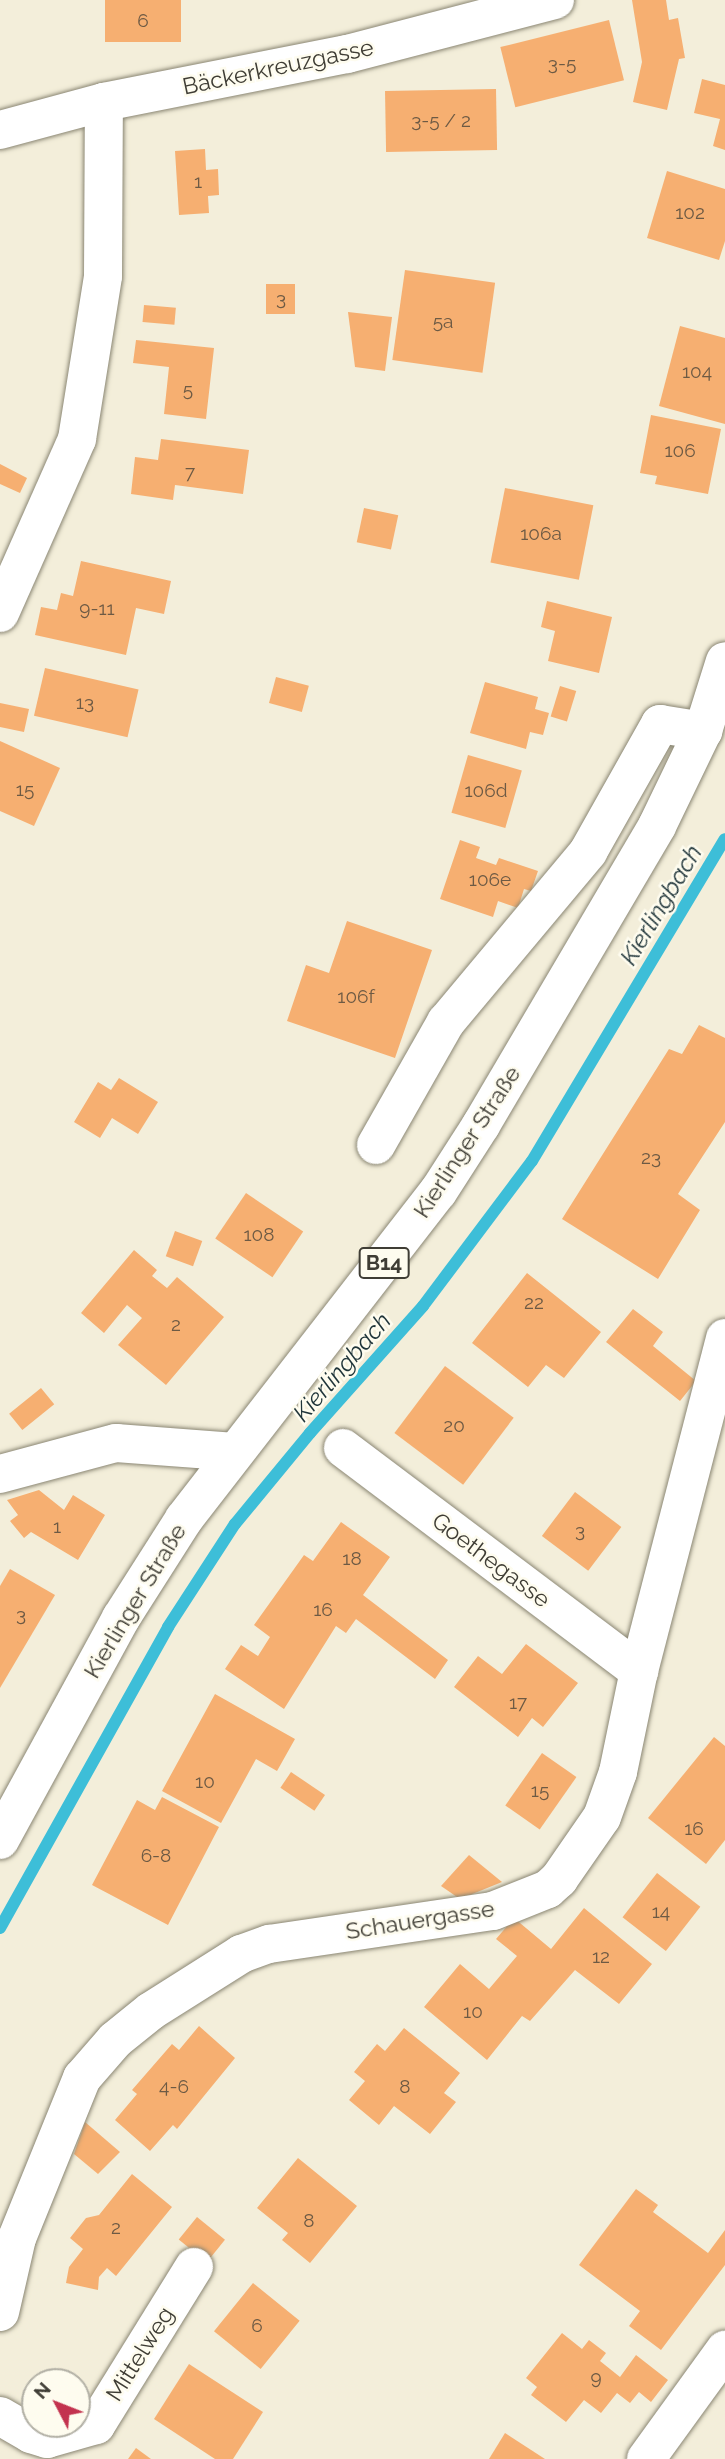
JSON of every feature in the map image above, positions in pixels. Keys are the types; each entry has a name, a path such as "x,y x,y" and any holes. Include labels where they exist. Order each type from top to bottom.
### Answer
{"street":[{"name":"Bäckerkreuzgasse","path":"0,130 104,102 348,54 555,0"},
{"path":"0,613 77,439 103,276 104,102"},
{"name":"Kierlinger Straße","path":"0,1840 121,1618 184,1519 438,1192 657,826 703,731 725,661"},
{"path":"376,1145 446,1022 588,852 660,724 703,731"},
{"name":"Schauergasse","path":"0,2312 17,2238 82,2078 115,2040 151,2011 240,1954 270,1944 493,1911 548,1889 559,1879 602,1817 618,1772 639,1671 725,1338"},
{"path":"0,1474 116,1443 235,1452"},
{"name":"Goethegasse","path":"343,1448 639,1671"},
{"name":"Mittelweg","path":"0,2416 31,2434 47,2439 96,2425 194,2267"},
{"path":"646,2459 725,2350"}],"building":[{"path":"105,0 181,0 181,42 105,42"},
{"path":"632,0 666,0 669,20 678,18 685,58 679,59 667,110 633,102 642,62"},
{"path":"609,20 624,80 515,107 500,47"},
{"path":"702,79 725,85 725,150 713,146 720,119 694,113"},
{"path":"496,89 497,150 386,152 385,91"},
{"path":"205,149 206,170 218,169 219,195 208,196 209,213 179,215 175,151"},
{"path":"667,171 725,189 725,241 719,260 647,238"},
{"path":"405,270 495,283 482,373 392,360"},
{"path":"266,284 295,284 295,314 266,314"},
{"path":"144,305 176,308 174,325 143,322"},
{"path":"348,312 392,317 385,371 355,367"},
{"path":"680,326 725,338 725,424 659,406"},
{"path":"136,340 214,348 206,419 164,414 169,367 133,363"},
{"path":"651,415 721,429 708,494 655,484 657,476 640,473"},
{"path":"161,439 249,450 243,494 175,485 173,500 131,494 135,457 158,460"},
{"path":"0,464 27,478 20,493 0,484"},
{"path":"505,488 593,505 579,580 490,563"},
{"path":"364,508 398,515 391,550 357,542"},
{"path":"81,561 171,581 164,614 136,608 126,655 35,635 41,607 57,610 61,593 73,596"},
{"path":"547,601 612,617 599,673 548,661 555,631 541,627"},
{"path":"45,668 139,690 128,737 34,716"},
{"path":"276,677 309,686 302,712 269,703"},
{"path":"485,682 538,697 535,709 549,713 543,735 530,732 526,749 470,733"},
{"path":"560,686 576,691 567,722 551,717"},
{"path":"0,703 29,709 24,732 0,727"},
{"path":"0,741 60,768 34,826 0,811"},
{"path":"468,755 522,770 505,828 451,813"},
{"path":"460,840 480,847 476,858 496,865 499,858 538,871 531,891 524,889 518,908 498,901 493,917 440,899"},
{"path":"347,921 432,950 395,1058 287,1021 306,965 329,973"},
{"path":"699,1025 725,1038 725,1122 678,1194 700,1210 658,1279 562,1219 669,1049 682,1054"},
{"path":"119,1078 158,1102 138,1134 112,1118 100,1138 74,1122 98,1082 111,1090"},
{"path":"246,1193 303,1232 272,1277 215,1239"},
{"path":"175,1231 202,1241 193,1266 166,1256"},
{"path":"134,1250 157,1270 152,1276 167,1288 177,1277 224,1317 166,1385 118,1345 142,1318 127,1305 104,1333 81,1313"},
{"path":"527,1273 601,1332 564,1378 546,1365 528,1387 472,1343"},
{"path":"633,1309 663,1332 653,1346 696,1381 680,1401 606,1342"},
{"path":"445,1366 514,1418 463,1485 394,1433"},
{"path":"41,1388 54,1404 22,1430 9,1414"},
{"path":"39,1490 64,1510 73,1495 105,1515 78,1560 31,1532 24,1538 10,1521 18,1515 7,1500"},
{"path":"575,1492 621,1527 588,1571 542,1536"},
{"path":"341,1522 390,1557 363,1595 448,1660 435,1679 356,1619 346,1633 336,1626 284,1709 225,1669 241,1645 258,1656 270,1637 254,1625 304,1555 313,1561"},
{"path":"10,1569 55,1595 0,1688 0,1586"},
{"path":"526,1644 578,1683 543,1727 532,1718 518,1737 454,1687 478,1656 502,1674"},
{"path":"215,1694 295,1739 277,1771 256,1759 221,1823 162,1791"},
{"path":"714,1737 725,1746 725,1840 706,1864 648,1818"},
{"path":"542,1753 576,1777 540,1830 505,1805"},
{"path":"291,1772 325,1795 314,1811 280,1788"},
{"path":"162,1797 219,1827 168,1925 92,1885 137,1800 155,1810"},
{"path":"469,1855 502,1882 460,1899 441,1886"},
{"path":"657,1873 700,1907 666,1951 623,1917"},
{"path":"584,1908 652,1964 619,2004 575,1970 530,2021 522,2016 487,2060 424,2007 460,1964 489,1989 517,1956 496,1939 514,1918 551,1949"},
{"path":"199,2026 235,2058 177,2129 173,2125 150,2151 115,2120 137,2094 132,2090 172,2044 179,2050"},
{"path":"404,2028 460,2073 444,2093 456,2102 430,2134 394,2106 379,2125 349,2100 365,2081 354,2072 377,2044 385,2051"},
{"path":"85,2122 120,2152 98,2174 74,2154"},
{"path":"298,2158 357,2206 310,2263 282,2240 288,2233 257,2208"},
{"path":"132,2174 172,2207 116,2276 107,2268 99,2277 98,2290 66,2283 69,2267 83,2249 70,2238 86,2218 99,2215"},
{"path":"636,2189 658,2205 653,2212 708,2253 725,2230 725,2265 661,2350 629,2326 640,2311 579,2265"},
{"path":"197,2217 225,2240 207,2262 179,2240"},
{"path":"253,2283 300,2321 261,2369 214,2331"},
{"path":"562,2333 582,2349 589,2340 606,2353 600,2361 620,2377 636,2355 668,2380 651,2402 639,2392 630,2403 617,2393 601,2413 584,2400 566,2422 531,2395 537,2387 526,2378"},
{"path":"189,2364 263,2412 233,2459 215,2459 154,2419"},
{"path":"505,2433 545,2459 489,2459"},
{"path":"136,2448 151,2459 128,2459"}],"waterway":[{"name":"Kierlingbach","path":"0,1928 168,1627 235,1524 310,1433 423,1306 532,1161 725,839"}]}
